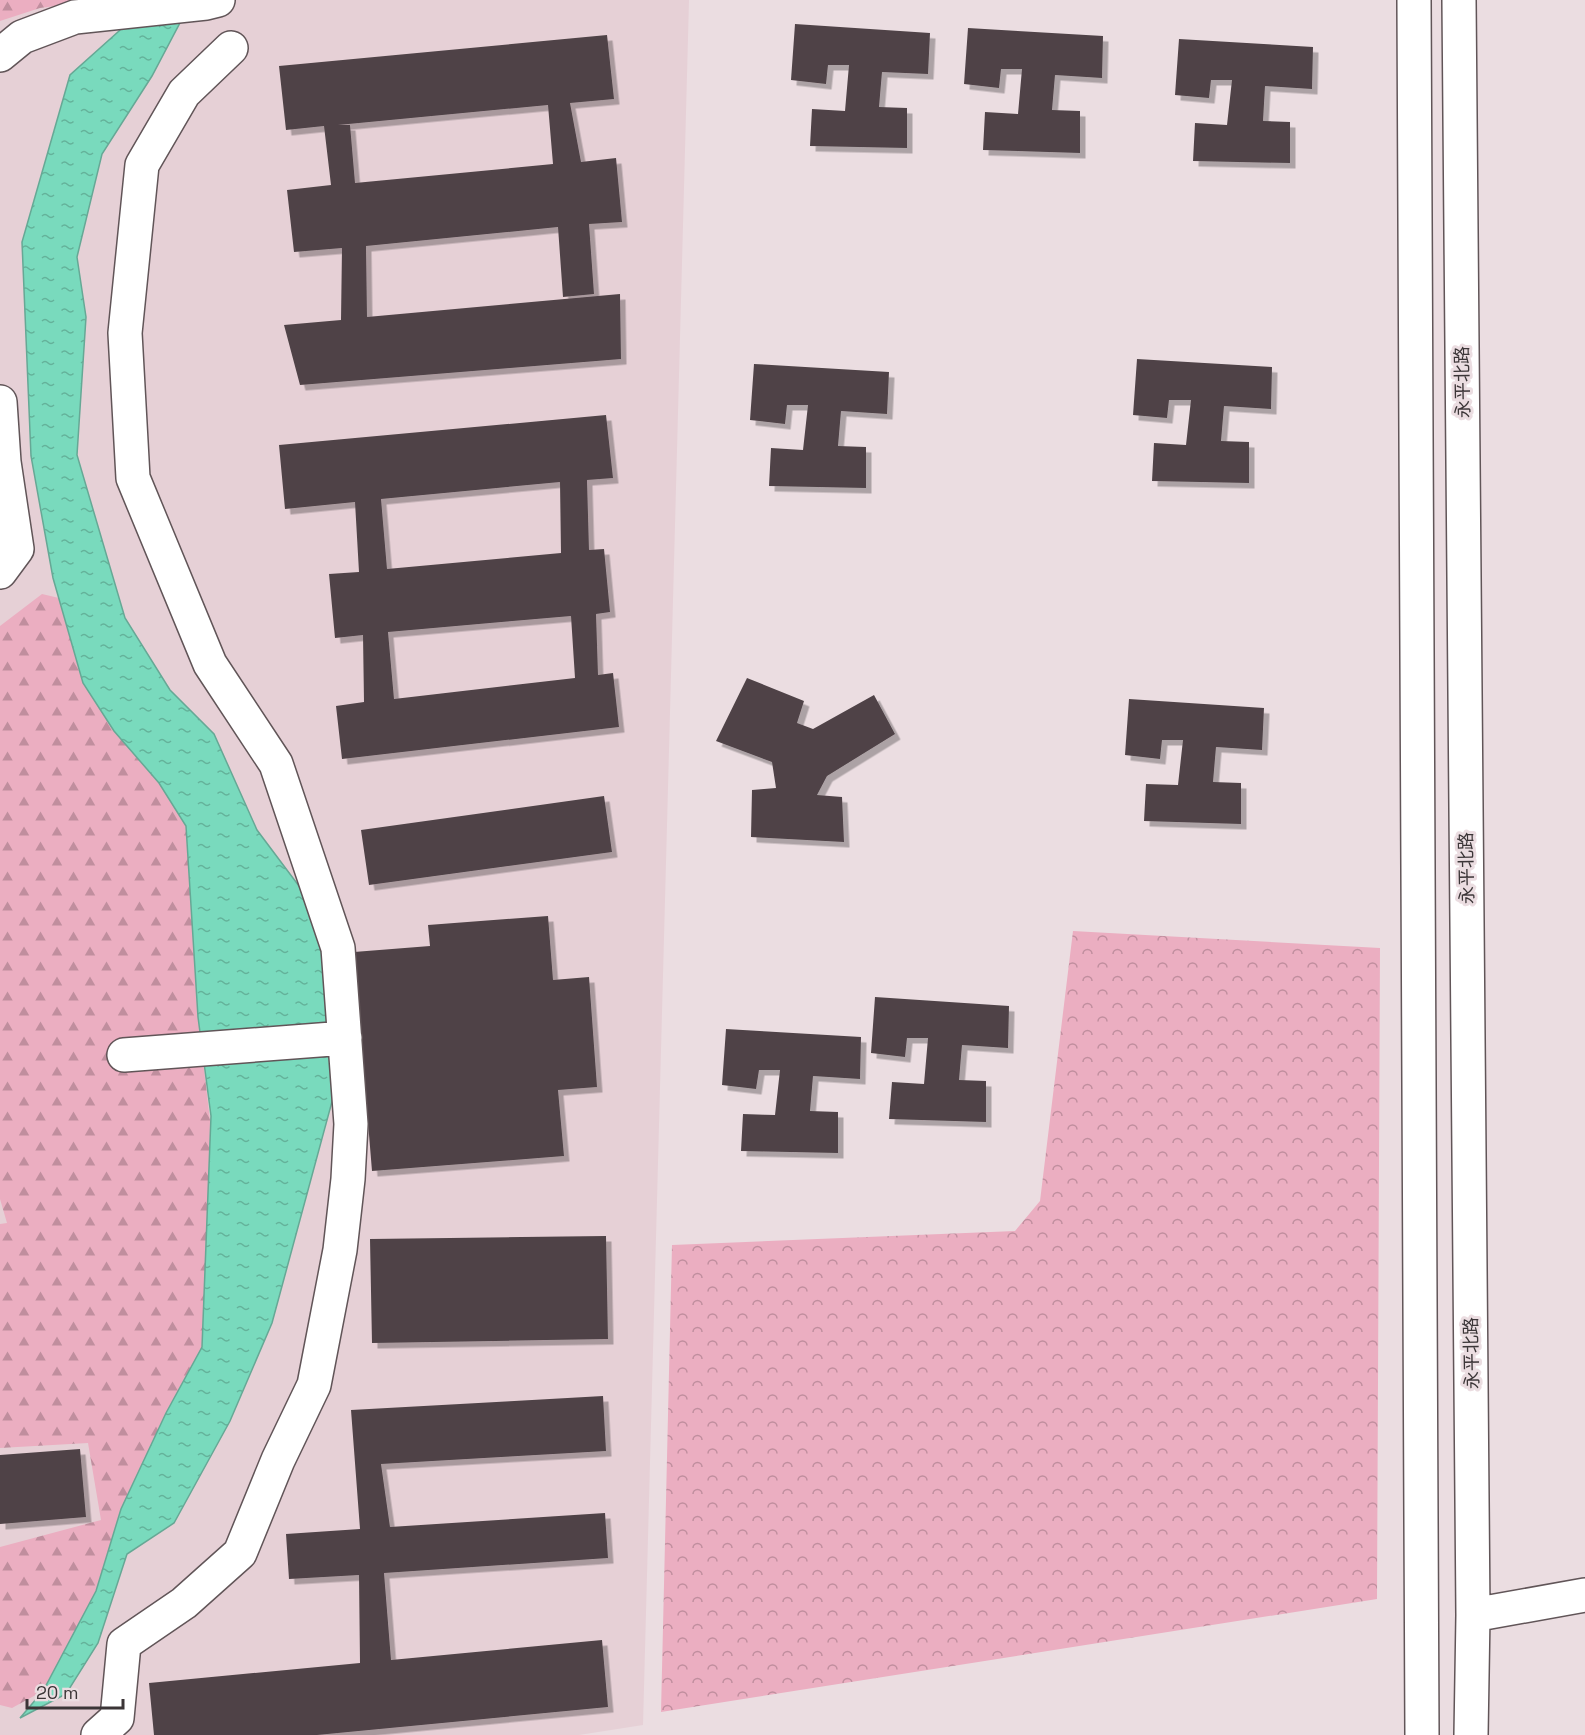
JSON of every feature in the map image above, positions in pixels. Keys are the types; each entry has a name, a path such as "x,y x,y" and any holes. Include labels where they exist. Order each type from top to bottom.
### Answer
{"street":[{"path":"1414,0 1422,1735"},
{"name":"永平北路","path":"1459,0 1473,1615 1472,1735"},
{"path":"0,55 22,37 75,17 212,2"},
{"path":"98,1735 117,1718 124,1644 184,1602 240,1553 278,1460 314,1385 340,1250 348,1179 351,1124 338,948 276,764 210,664 133,478 125,333 142,165 184,93 231,48"},
{"path":"0,402 4,462 17,549 0,572"},
{"path":"124,1055 345,1038"},
{"path":"1473,1615 1585,1596"}],"shaded area":[{"path":"0,0 689,0 643,1725 579,1735 0,1735"}],"green space":[{"path":"0,0 100,0 40,8 0,21"},
{"path":"42,594 59,598 83,683 114,731 159,783 186,826 198,1017 211,1129 202,1347 166,1413 121,1509 96,1591 43,1691 12,1708 0,1705 0,1547 101,1520 88,1443 0,1448 0,1224 7,1223 0,1199 0,626"},
{"path":"1073,931 1380,948 1377,1599 661,1712 672,1245 1015,1231 1040,1201"}],"water":[{"path":"148,0 192,0 152,76 102,154 77,257 86,317 77,455 125,618 170,690 214,734 257,830 314,906 333,991 333,1098 272,1323 230,1421 174,1523 127,1554 98,1643 66,1694 20,1718 43,1691 96,1591 121,1509 166,1413 202,1347 211,1116 198,1017 186,826 159,783 114,731 83,683 53,578 31,456 22,242 70,75 119,31"}],"building":[{"path":"795,24 930,33 928,74 882,72 879,107 907,108 907,148 810,146 812,109 845,111 849,65 828,65 826,84 791,80"},
{"path":"968,28 1103,36 1102,78 1055,75 1052,110 1080,111 1080,153 983,150 985,112 1018,114 1022,69 1001,69 999,88 964,84"},
{"path":"607,35 614,99 570,103 581,162 616,158 622,222 589,224 594,294 563,297 558,227 366,246 367,317 620,294 621,359 300,385 284,325 341,320 342,248 294,252 287,190 331,185 324,126 286,130 279,66","holes":["548,105 553,164 355,183 350,125 338,125"]},
{"path":"1179,39 1313,47 1312,89 1265,86 1263,121 1290,122 1290,163 1193,161 1195,123 1227,125 1232,80 1211,80 1209,98 1175,95"},
{"path":"1137,359 1272,367 1271,409 1224,406 1221,441 1249,442 1249,483 1152,481 1154,443 1186,445 1191,400 1169,400 1167,418 1133,415"},
{"path":"754,364 889,372 887,414 841,411 838,446 866,447 866,488 769,486 771,448 803,450 808,405 787,405 785,424 750,420"},
{"path":"606,415 613,478 587,480 589,550 604,549 610,612 596,614 598,675 613,673 619,727 342,759 336,706 364,702 363,635 335,638 329,574 359,572 355,502 285,509 279,445","holes":["560,482 561,553 387,569 381,499","571,616 575,678 394,699 388,632"]},
{"path":"747,678 804,701 797,723 813,729 874,695 895,734 827,776 817,795 842,797 844,842 751,837 752,790 776,788 772,762 716,741"},
{"path":"1129,699 1264,708 1262,750 1216,747 1213,782 1241,783 1241,824 1144,821 1146,784 1178,785 1183,740 1162,740 1160,759 1125,755"},
{"path":"604,796 612,852 369,885 361,830"},
{"path":"548,916 553,980 589,977 597,1087 558,1090 564,1156 372,1171 354,952 430,946 428,925"},
{"path":"875,997 1009,1006 1008,1048 962,1045 959,1080 986,1081 986,1122 889,1119 892,1082 924,1084 928,1038 907,1038 905,1057 871,1053"},
{"path":"726,1029 861,1037 860,1079 813,1076 810,1111 838,1112 838,1153 741,1151 743,1114 775,1115 780,1070 759,1070 756,1089 722,1085"},
{"path":"606,1236 608,1339 372,1343 370,1239"},
{"path":"603,1396 606,1451 381,1464 390,1527 605,1513 608,1558 384,1573 391,1660 602,1640 608,1707 317,1735 154,1735 149,1683 360,1663 359,1575 289,1579 286,1534 360,1529 351,1410"},
{"path":"80,1449 86,1517 0,1524 0,1455"}]}
